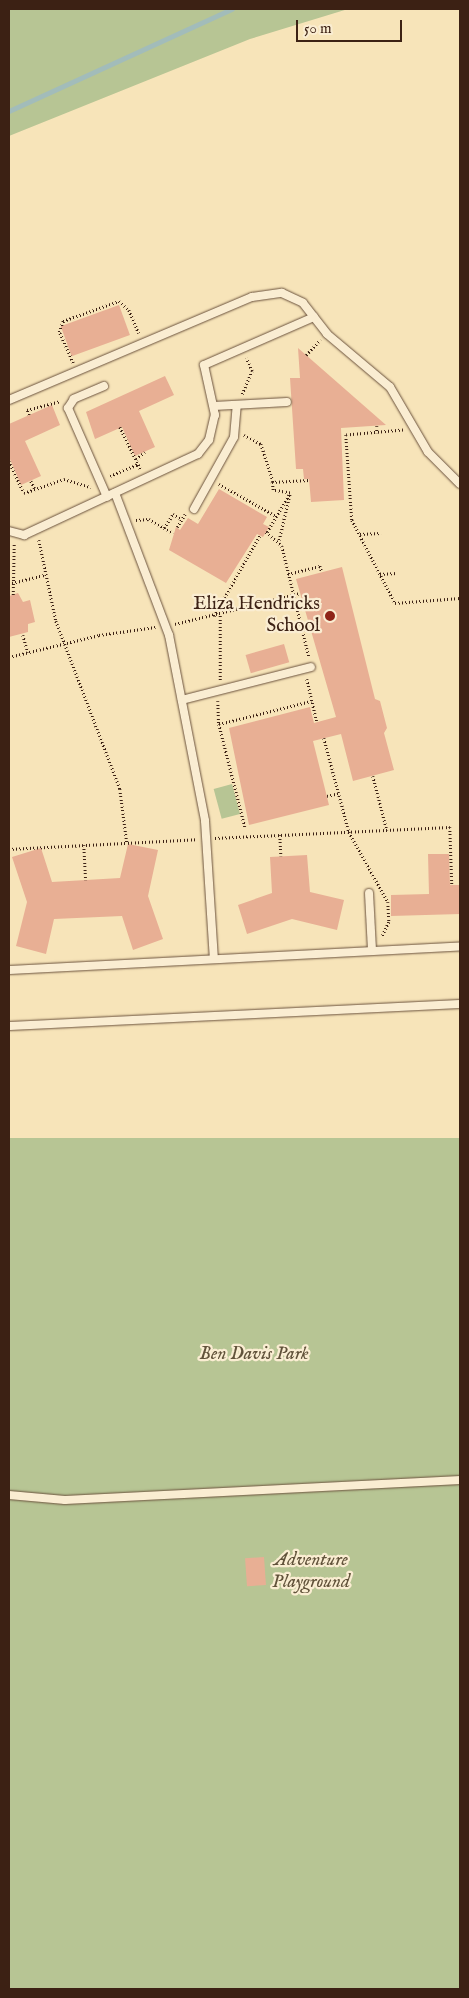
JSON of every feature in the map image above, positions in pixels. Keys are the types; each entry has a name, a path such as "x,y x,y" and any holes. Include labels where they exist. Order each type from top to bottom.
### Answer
{"lane":[{"path":"9,400 264,294 296,298 326,333 390,387 434,460 460,484"},
{"path":"11,532 36,529 146,479 205,447 212,433 214,406 204,364 314,317"},
{"path":"104,386 70,404 69,414 107,497"},
{"path":"214,406 287,402"},
{"path":"194,512 236,430 237,405"},
{"path":"116,493 130,522 169,635 206,839 214,959"},
{"path":"182,700 311,667"},
{"path":"369,893 372,951"},
{"path":"9,970 460,946"},
{"path":"9,1026 460,1004"},
{"path":"9,1495 66,1500 460,1480"}],"path":[{"path":"76,371 59,332 64,321 119,301 129,310 144,343"},
{"path":"306,355 326,333"},
{"path":"237,405 252,371 242,347"},
{"path":"29,415 27,410 55,399 70,404"},
{"path":"377,426 377,433"},
{"path":"413,426 377,433 346,435 352,520 395,603 460,598"},
{"path":"120,427 146,479"},
{"path":"236,430 261,444 273,482 273,490 290,493"},
{"path":"136,459 145,452"},
{"path":"9,461 22,492 64,479 101,483 138,464"},
{"path":"31,480 35,489"},
{"path":"273,482 310,480"},
{"path":"214,492 219,484 276,516"},
{"path":"278,540 266,532 290,493"},
{"path":"290,493 278,540 311,667 306,681 317,722"},
{"path":"177,527 187,511 194,512"},
{"path":"164,528 172,514 182,519"},
{"path":"130,522 149,519 173,533"},
{"path":"36,529 56,621 118,779 127,842"},
{"path":"11,532 13,595"},
{"path":"360,534 381,533"},
{"path":"214,616 260,535"},
{"path":"288,574 320,566 322,572"},
{"path":"380,574 397,574"},
{"path":"12,583 46,575"},
{"path":"220,615 219,724 245,827"},
{"path":"23,635 28,652"},
{"path":"219,724 311,701"},
{"path":"324,738 349,832 388,902 389,922 372,951"},
{"path":"373,776 387,830"},
{"path":"327,796 339,793"},
{"path":"9,849 450,827 452,885"},
{"path":"280,835 281,856"},
{"path":"84,845 86,880"}],"green space":[{"path":"9,9 348,9 250,39 9,136"},
{"path":"232,784 240,814 222,819 214,789"},
{"path":"9,1138 460,1138 460,1989 9,1989"}],"building":[{"path":"119,305 130,335 72,356 61,326"},
{"path":"298,348 386,425 341,428 344,500 311,502 309,479 304,479 303,469 296,469 290,378 300,378"},
{"path":"165,376 174,395 139,411 155,447 135,456 122,427 95,439 86,412"},
{"path":"52,405 60,425 25,441 41,476 21,485 9,457 9,424"},
{"path":"219,489 267,517 263,524 269,527 263,537 257,534 226,583 169,550 176,527 180,530 188,518 198,524"},
{"path":"342,567 375,699 380,701 387,728 384,733 394,770 353,781 341,734 313,741 329,805 249,825 229,728 310,707 314,723 336,717 296,579"},
{"path":"18,593 23,602 30,600 35,622 28,624 28,632 9,637 9,596"},
{"path":"284,644 289,662 251,673 246,655"},
{"path":"128,844 158,850 148,896 163,939 133,950 122,916 54,919 46,954 16,946 27,902 12,857 41,848 52,882 120,878"},
{"path":"428,854 449,854 450,885 460,885 460,914 391,916 391,895 429,894"},
{"path":"307,855 310,892 344,900 337,930 292,919 247,934 238,905 272,893 270,857"},
{"path":"264,1557 266,1585 247,1586 245,1558"}],"waterway":[{"path":"9,111 232,9"}],"place":[{"name":"Eliza Hendricks School","path":"330,616"}],"park label":[{"name":"Ben Davis Park","path":"254,1355"},
{"name":"Adventure Playground","path":"311,1572"}]}
